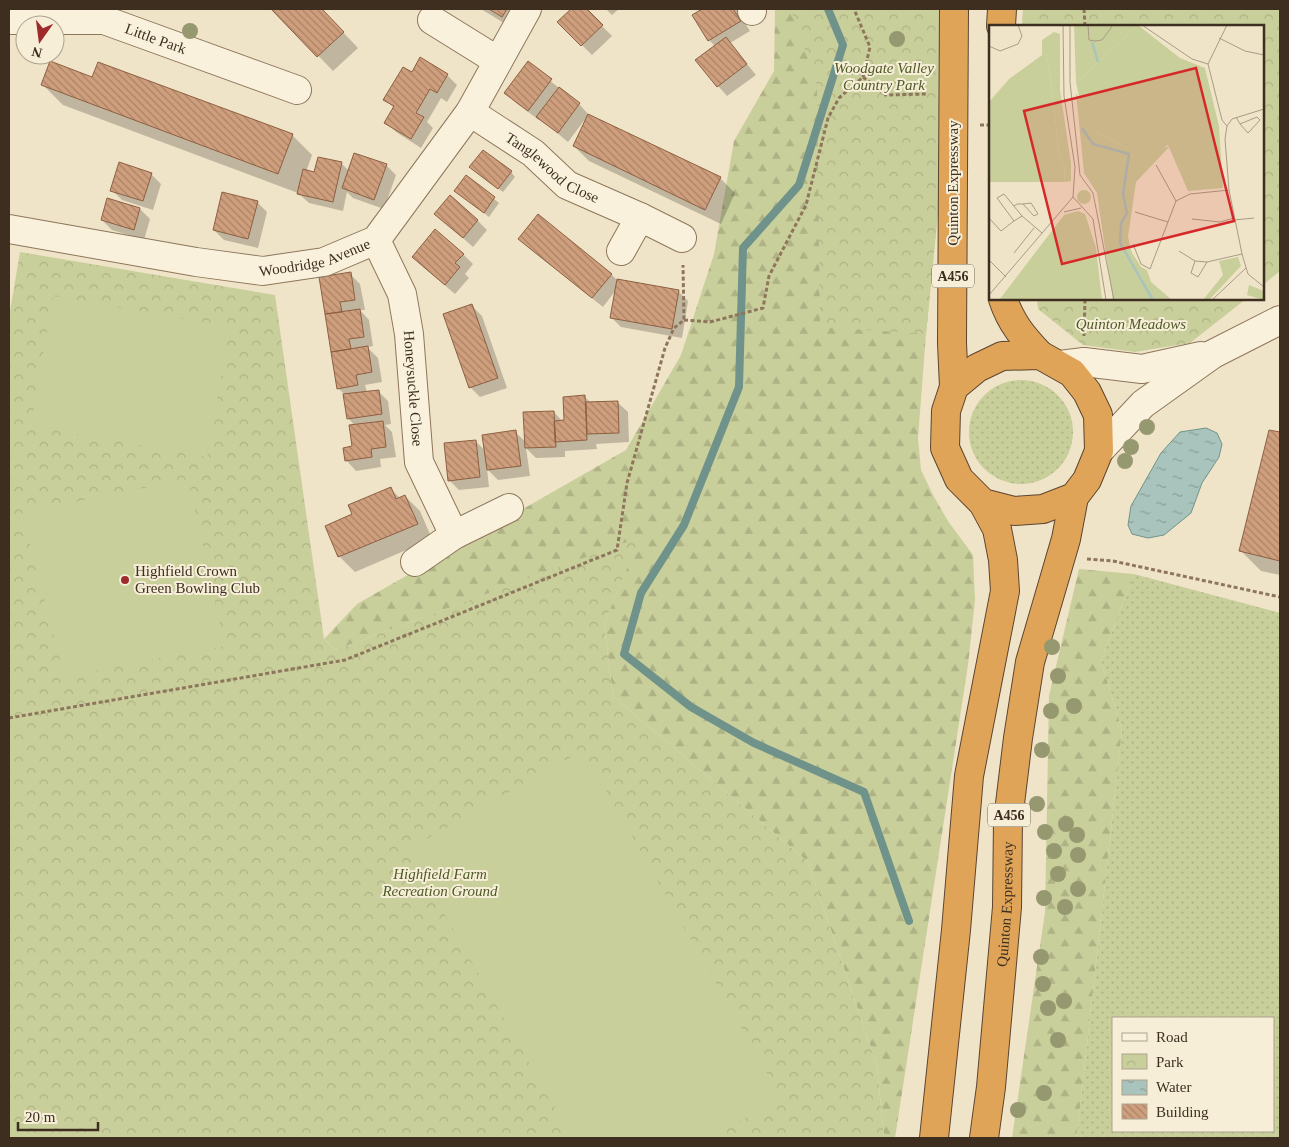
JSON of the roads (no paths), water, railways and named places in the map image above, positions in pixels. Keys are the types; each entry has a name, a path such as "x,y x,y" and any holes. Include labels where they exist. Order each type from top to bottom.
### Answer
{"highway":[{"name":"Quinton Expressway","path":"954,9 952,343 954,387"},
{"path":"1001,25 1002,9"},
{"path":"1003,300 1008,314 1018,331 1050,360 1072,373 1087,392 1098,415 1099,451 1087,480 1074,498 1043,508 1014,511 983,503 959,479 944,448 946,411 954,387 977,368 1002,356 1050,360"},
{"name":"Quinton Expressway","path":"984,1138 991,1087 1006,917 1008,820 1018,738 1030,662 1066,539 1074,498"},
{"name":"A456","path":"934,1138 956,930 968,776 1005,591 1003,560 997,529 983,503"}],"street":[{"name":"Woodridge Avenue","path":"9,229 196,262 263,270 324,262 376,240 470,112 527,9"},
{"name":"Little Park","path":"9,20 104,20 297,90"},
{"path":"432,20 498,61"},
{"name":"Tanglewood Close","path":"470,112 533,153 567,185 682,238"},
{"path":"621,252 640,217"},
{"name":"Honeysuckle Close","path":"376,240 402,294 409,334 419,462 454,535"},
{"path":"1099,451 1142,404 1213,354 1280,320"},
{"path":"1050,360 1142,369 1213,354"},
{"path":"415,562 454,535 509,508"}],"water":[{"path":"1206,428 1217,433 1222,444 1219,457 1202,483 1191,513 1164,535 1148,538 1132,534 1128,525 1131,506 1161,453 1180,432"}],"waterway":[{"path":"828,9 843,45 799,185 743,248 739,387 684,525 641,593 624,654 691,707 754,743 864,792 909,921"}],"place":[{"name":"Highfield Crown Green Bowling Club","path":"125,580"}],"park label":[{"name":"Woodgate Valley Country Park","path":"884,76"},
{"name":"Quinton Meadows","path":"1131,324"},
{"name":"Highfield Farm Recreation Ground","path":"440,882"}]}
